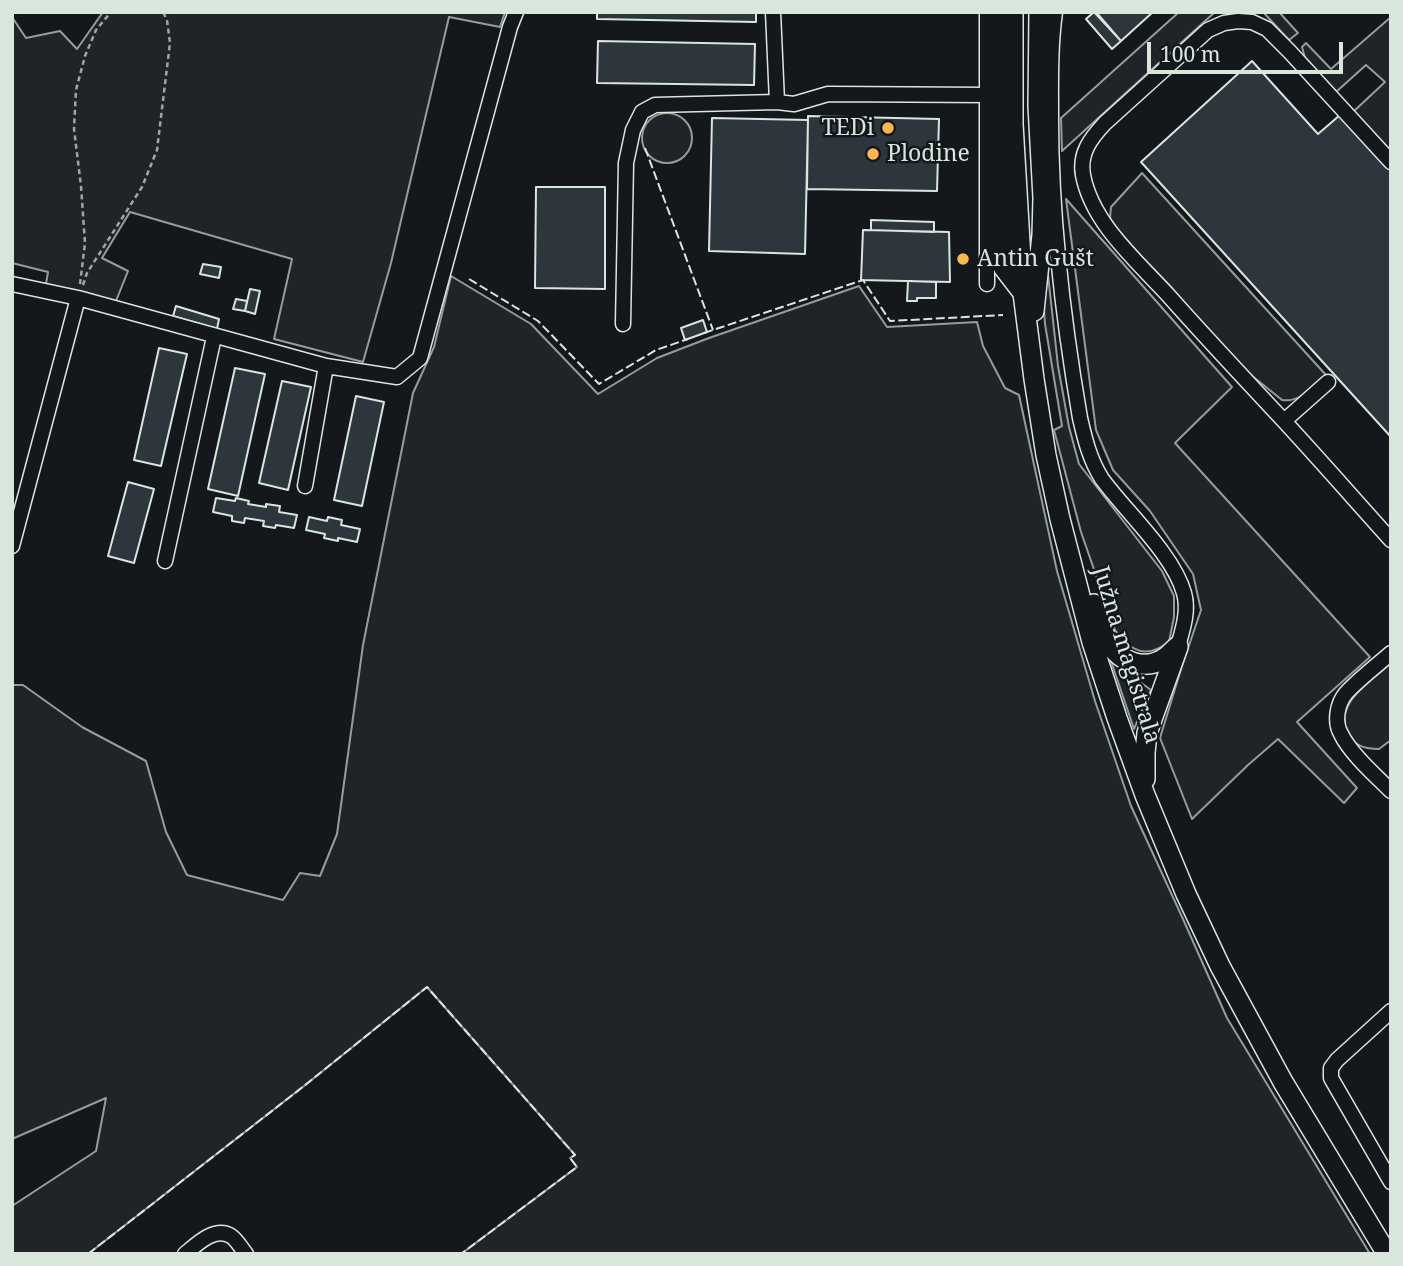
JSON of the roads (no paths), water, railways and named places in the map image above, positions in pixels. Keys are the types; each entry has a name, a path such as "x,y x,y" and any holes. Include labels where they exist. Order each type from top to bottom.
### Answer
{"main road":[{"path":"997,12 1003,267 1023,293"},
{"name":"Južna magistrala","path":"1013,12 1013,124 1023,293 1032,368 1060,519 1092,642 1145,794 1186,894 1220,967 1283,1082 1387,1254"},
{"path":"1032,368 1032,337 1042,235 1038,106 1039,12"},
{"path":"1074,568 1090,593 1108,641 1118,654 1139,665 1150,664 1164,659 1178,646"},
{"path":"1145,794 1147,733 1178,646"}],"street":[{"path":"12,284 78,298 326,366 397,377 420,358 516,12"},
{"path":"773,12 777,102"},
{"path":"987,12 987,284"},
{"path":"1055,12 1051,74 1051,179 1057,256 1080,418 1085,443 1093,463 1165,557 1184,593 1186,608 1178,646"},
{"path":"1391,162 1267,29 1252,22 1238,21 1224,23 1208,30 1105,123 1091,139 1083,154 1082,172 1091,200 1106,227 1391,540"},
{"path":"623,324 626,163 633,130 642,112 654,105 777,102 794,104 828,94 988,94"},
{"path":"12,546 78,298"},
{"path":"165,561 214,337"},
{"path":"305,486 326,366"},
{"path":"1284,421 1328,382"},
{"path":"1391,653 1345,695 1339,705 1337,717 1340,734 1391,791"},
{"path":"1391,1011 1337,1060 1331,1068 1331,1078 1391,1182"},
{"path":"185,1254 204,1239 223,1233 233,1237 246,1254"}],"place":[{"name":"TEDi","path":"888,128"},
{"name":"Plodine","path":"873,154"},
{"name":"Antin Gušt","path":"963,259"}]}
